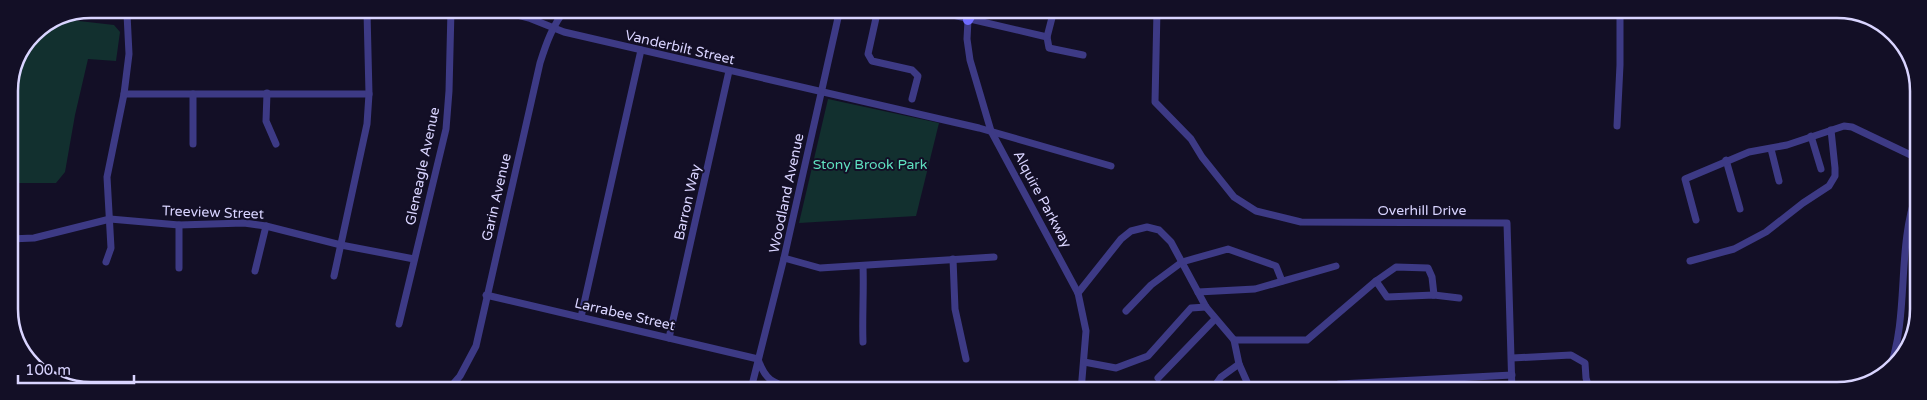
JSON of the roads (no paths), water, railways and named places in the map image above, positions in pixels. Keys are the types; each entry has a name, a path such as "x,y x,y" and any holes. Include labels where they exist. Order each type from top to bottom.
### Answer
{"street":[{"path":"106,262 111,248 107,177 130,54 127,18"},
{"path":"334,276 367,124 369,94 367,18"},
{"name":"Gleneagle Avenue","path":"399,324 446,129 451,18"},
{"name":"Vanderbilt Street","path":"529,18 554,28 641,50 991,131 1111,166"},
{"name":"Garin Avenue","path":"455,382 476,346 540,63 546,43 560,18"},
{"name":"Woodland Avenue","path":"753,381 784,258 838,18"},
{"path":"876,18 868,54 872,61 912,70 918,76 912,99"},
{"path":"960,18 1047,37"},
{"path":"1052,18 1047,37 1049,48 1083,55"},
{"name":"Overhill Drive","path":"1157,18 1155,102 1191,139 1202,157 1234,197 1256,211 1301,222 1507,223 1512,382"},
{"path":"1617,126 1621,18"},
{"name":"Alquire Parkway","path":"968,20 967,38 970,60 991,131 1078,292 1086,331 1082,382"},
{"path":"581,317 641,50"},
{"name":"Barron Way","path":"669,338 729,71"},
{"path":"267,93 266,121 276,144"},
{"path":"124,94 369,94"},
{"path":"192,144 193,94"},
{"path":"1696,220 1685,179 1726,160 1749,152 1771,149 1844,126 1852,127 1910,155"},
{"path":"1690,261 1734,248 1766,232 1803,203 1829,186 1835,176 1831,130"},
{"path":"1811,136 1821,169"},
{"path":"1771,149 1779,181"},
{"path":"1726,160 1740,209"},
{"name":"Treeview Street","path":"18,239 34,238 110,218 179,225 244,223 266,226 341,245 414,259"},
{"path":"1893,355 1897,341 1906,235 1910,219"},
{"path":"179,225 179,268"},
{"path":"255,271 266,226"},
{"path":"1078,292 1121,238 1131,231 1147,227 1160,230 1171,242 1206,307 1234,340 1239,364 1247,382"},
{"path":"1126,311 1151,285 1182,262 1228,249 1276,266 1282,281"},
{"path":"784,258 820,268 994,257"},
{"path":"953,259 955,309 966,358"},
{"path":"863,266 863,342"},
{"path":"1198,292 1255,289 1336,266"},
{"path":"1234,340 1307,340 1396,267 1428,268 1432,277 1434,295"},
{"path":"1376,282 1388,297 1434,295 1459,298"},
{"name":"Larrabee Street","path":"486,295 758,359"},
{"path":"1084,362 1116,368 1148,356 1191,308 1206,307"},
{"path":"1158,378 1215,319"},
{"path":"1512,358 1571,354 1585,363 1587,382"},
{"path":"758,359 762,371 771,382"},
{"path":"1217,382 1221,377 1239,364"},
{"path":"1377,382 1512,375"}],"park label":[{"name":"Stony Brook Park","path":"870,164"}]}
